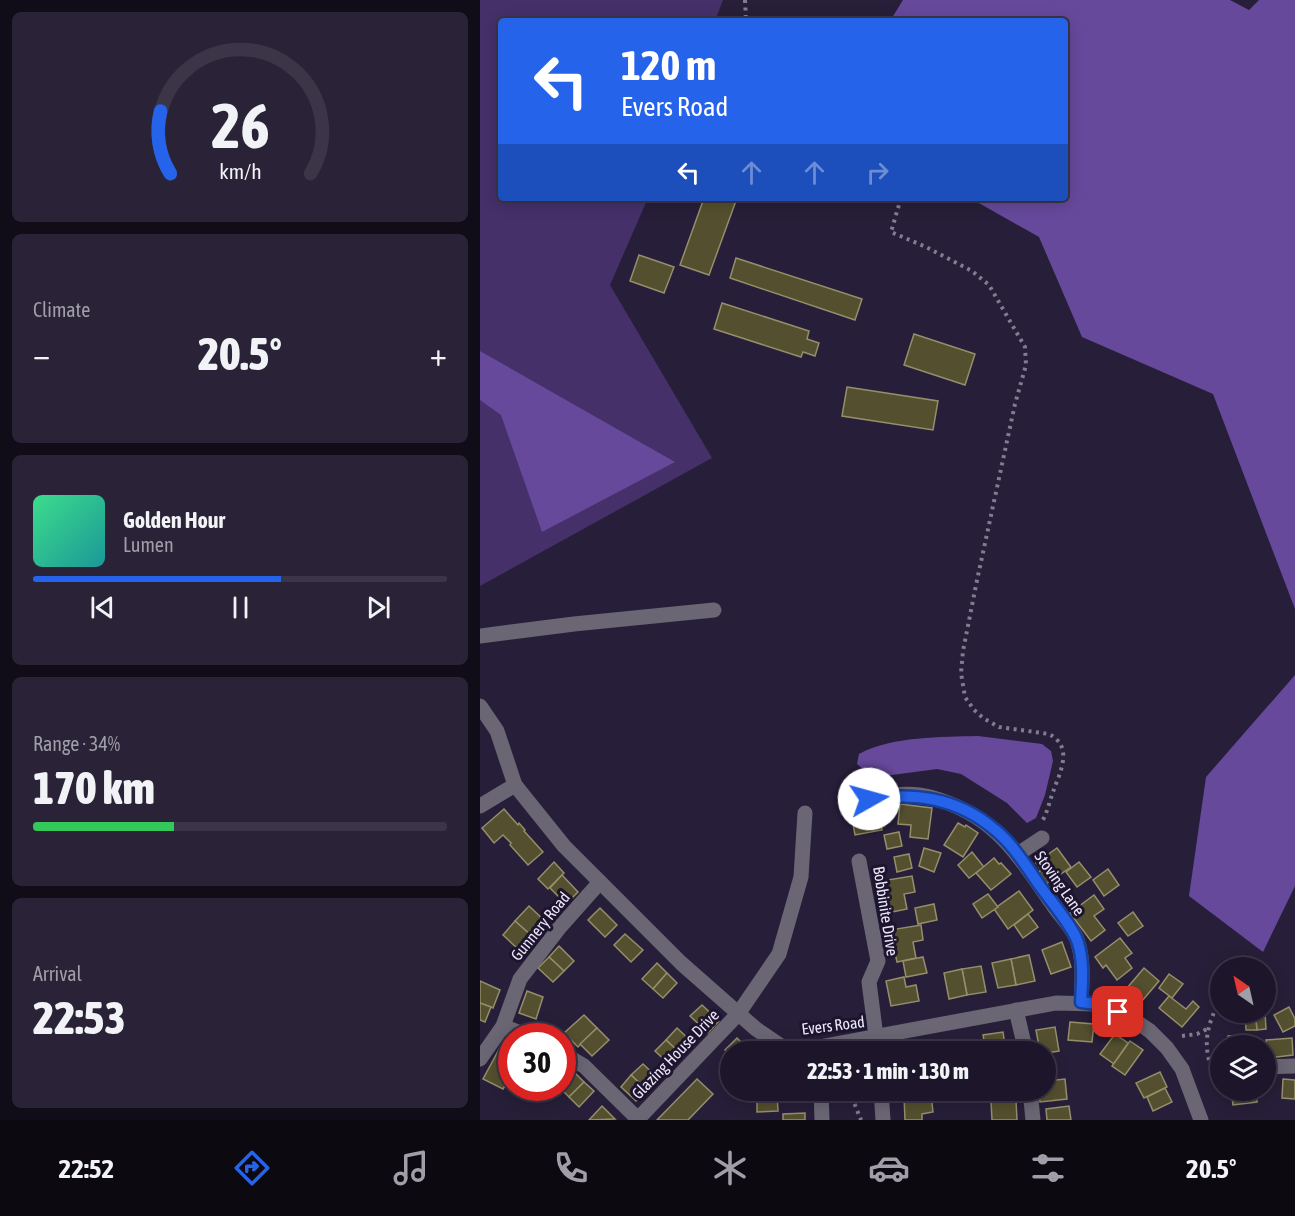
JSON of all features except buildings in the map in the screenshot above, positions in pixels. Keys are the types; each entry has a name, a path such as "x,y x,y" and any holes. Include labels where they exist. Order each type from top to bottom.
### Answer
{"street":[{"path":"480,636 714,610"},
{"name":"Evers Road","path":"480,706 496,731 515,785 564,846 681,963 738,1014 774,1041"},
{"path":"480,806 515,785"},
{"name":"Stoving Lane","path":"849,802 890,796 929,797 975,816 995,829 1018,854 1078,940 1082,959 1081,1002"},
{"name":"Glazing House Drive","path":"638,1120 738,1014 779,954 801,877 805,813"},
{"name":"Stoving Lane","path":"1018,854 1042,838"},
{"name":"Bobbinite Drive","path":"859,861 878,962 869,982 877,1041"},
{"name":"Gunnery Road","path":"504,1023 520,979 560,927 600,882"},
{"name":"Evers Road","path":"889,1041 1016,1010 1056,1003 1097,1004 1118,1012 1150,1031 1167,1048 1182,1070 1201,1120"},
{"path":"1016,1010 1023,1041"},
{"name":"Gunnery Road","path":"480,1059 498,1033"},
{"path":"576,1061 584,1066 638,1120"},
{"path":"1276,1067 1295,1066"},
{"path":"821,1101 822,1120"},
{"path":"882,1101 883,1120"},
{"path":"1031,1101 1033,1120"}],"path":[{"path":"745,0 746,18"},
{"path":"899,201 891,232 926,247 972,272 989,285 1024,347 1026,365 1015,404 976,585 961,673 965,697 983,718 999,727 1049,734 1061,744 1064,752 1063,765 1045,817 1038,829 1042,838"},
{"path":"1209,1060 1206,1043 1210,1023"},
{"path":"1182,1036 1197,1034 1208,1028"},
{"path":"853,1101 861,1120"}],"shaded area":[{"path":"480,0 723,0 716,18 498,18 498,201 647,201 610,285 712,458 480,586"},
{"path":"903,0 1230,0 1249,10 1259,0 1295,0 1295,609 1213,394 1082,337 1039,237 975,201 1068,201 1068,18 892,18"},
{"path":"480,351 675,462 542,532 501,415 480,400"},
{"path":"1295,675 1295,886 1263,952 1189,896 1206,777"},
{"path":"978,736 1042,744 1051,751 1053,761 1045,795 1036,818 1027,823 1007,803 961,774 937,769 877,777 857,764 859,754 886,744 917,739"}],"route":[{"path":"869,799 909,795 929,797 975,816 995,829 1018,854 1078,940 1082,959 1081,1002 1097,1004 1118,1012"}]}
